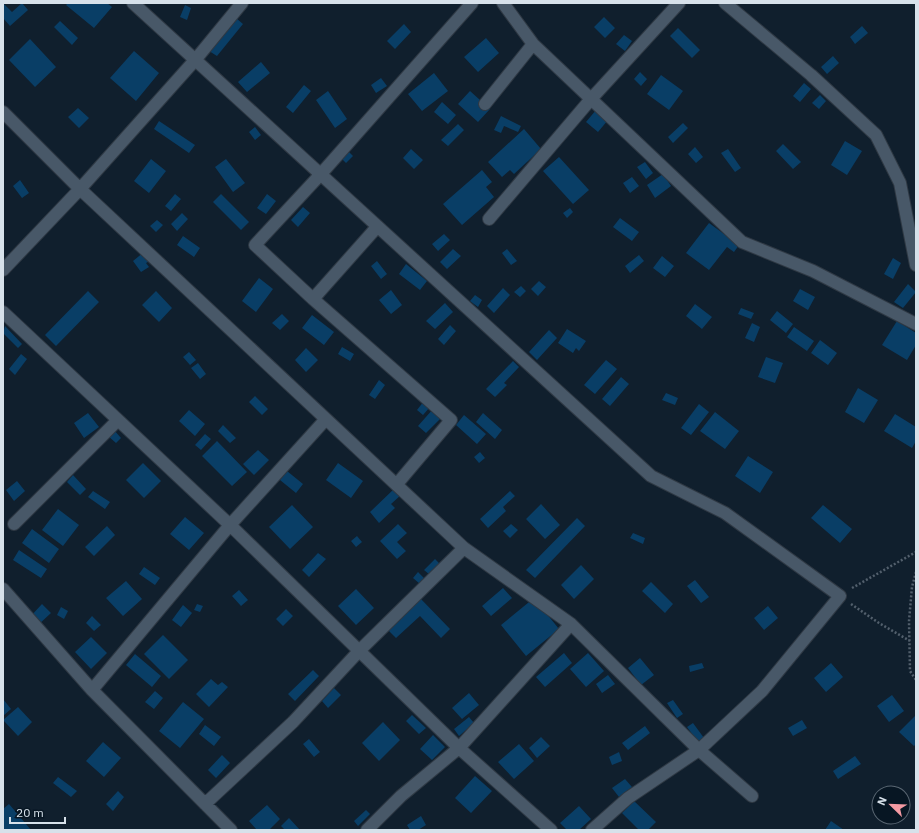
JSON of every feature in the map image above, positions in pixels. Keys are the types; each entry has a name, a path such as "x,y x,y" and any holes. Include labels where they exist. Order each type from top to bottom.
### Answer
{"street":[{"path":"133,3 651,476 725,513 840,596 762,691 699,750 628,798 592,830"},
{"path":"3,270 80,189 196,59 242,3"},
{"path":"398,484 451,420 313,299 255,245 320,175 472,3"},
{"path":"503,3 533,44 742,242 813,270 916,324"},
{"path":"489,219 591,99 679,3"},
{"path":"725,3 811,75 876,135 900,184 916,265"},
{"path":"485,104 533,44"},
{"path":"3,112 80,189 326,419 398,484 464,548 571,624 699,750 752,796"},
{"path":"313,299 377,227"},
{"path":"3,312 50,355 117,421 230,525 459,748 551,830"},
{"path":"92,690 230,525 326,419"},
{"path":"14,524 117,421"},
{"path":"206,804 293,722 360,650 464,548"},
{"path":"3,589 92,690 231,830"},
{"path":"367,830 401,796 459,748 571,624"}],"path":[{"path":"910,641 879,623 840,596 916,552"},
{"path":"916,572 912,587 909,621 910,671 916,680"}],"building":[{"path":"3,3 12,12 22,3 28,10 10,26 3,18"},
{"path":"68,3 107,3 112,7 94,28 66,5"},
{"path":"185,5 191,8 187,20 180,17"},
{"path":"604,17 615,28 605,38 594,27"},
{"path":"236,18 243,24 217,56 209,51"},
{"path":"60,21 78,38 72,45 54,27"},
{"path":"404,24 411,32 395,49 387,41"},
{"path":"862,26 868,33 855,44 850,37"},
{"path":"678,28 700,50 692,58 670,36"},
{"path":"624,35 632,41 625,51 616,44"},
{"path":"486,38 499,53 478,72 464,57"},
{"path":"30,39 56,67 35,87 9,60"},
{"path":"134,51 159,73 136,101 110,78"},
{"path":"833,56 839,63 827,74 821,67"},
{"path":"261,62 270,73 247,92 238,82"},
{"path":"640,72 647,79 641,86 634,79"},
{"path":"434,73 448,91 422,111 408,94"},
{"path":"661,75 683,91 669,110 647,94"},
{"path":"381,78 387,86 376,93 371,85"},
{"path":"804,83 811,89 800,102 793,96"},
{"path":"304,85 311,91 293,113 286,107"},
{"path":"328,91 347,119 335,128 316,100"},
{"path":"470,91 490,109 478,122 458,104"},
{"path":"820,95 826,101 819,109 812,103"},
{"path":"442,102 456,115 448,124 434,112"},
{"path":"78,108 89,118 79,128 68,117"},
{"path":"596,110 608,120 598,132 586,122"},
{"path":"501,116 521,126 518,132 504,126 501,133 494,130"},
{"path":"159,121 195,145 189,153 154,129"},
{"path":"683,123 688,128 673,143 668,137"},
{"path":"458,124 464,130 448,146 441,140"},
{"path":"255,127 261,135 255,140 249,132"},
{"path":"524,129 541,149 514,174 510,170 502,177 488,162"},
{"path":"845,141 862,151 847,175 831,165"},
{"path":"783,144 801,162 793,169 776,151"},
{"path":"695,147 703,157 696,163 688,154"},
{"path":"411,149 423,160 414,169 403,158"},
{"path":"728,149 741,168 735,172 721,153"},
{"path":"349,152 353,156 346,163 342,159"},
{"path":"559,157 589,190 573,204 543,171"},
{"path":"151,159 166,171 149,193 134,181"},
{"path":"226,159 245,183 233,192 215,167"},
{"path":"645,162 653,173 646,179 637,167"},
{"path":"482,170 492,182 486,187 494,197 462,225 443,204"},
{"path":"663,174 671,186 655,198 647,185"},
{"path":"632,177 639,186 630,193 623,183"},
{"path":"20,180 29,193 22,198 13,186"},
{"path":"175,194 181,199 171,211 165,206"},
{"path":"221,194 249,222 241,230 213,202"},
{"path":"267,194 276,201 266,214 257,208"},
{"path":"303,207 310,213 298,227 291,220"},
{"path":"570,208 573,212 567,218 563,213"},
{"path":"182,213 188,219 177,231 171,224"},
{"path":"620,218 639,232 632,241 613,227"},
{"path":"157,220 163,225 156,232 150,226"},
{"path":"709,223 739,245 734,252 727,247 709,270 686,253"},
{"path":"444,234 450,240 438,251 432,244"},
{"path":"183,236 200,248 194,257 177,245"},
{"path":"453,249 461,256 447,269 440,262"},
{"path":"507,249 517,261 511,265 502,253"},
{"path":"144,252 150,261 146,263 149,267 141,272 133,261"},
{"path":"639,255 644,261 630,273 625,266"},
{"path":"662,256 674,266 665,277 653,268"},
{"path":"893,258 901,263 893,279 884,274"},
{"path":"377,261 387,274 381,279 371,266"},
{"path":"406,264 427,281 420,290 399,274"},
{"path":"259,278 273,289 256,312 242,301"},
{"path":"539,281 546,287 538,296 531,289"},
{"path":"908,284 916,292 903,308 894,302"},
{"path":"521,286 526,291 520,297 514,292"},
{"path":"503,288 510,295 494,313 487,306"},
{"path":"800,289 815,297 808,310 793,301"},
{"path":"391,290 402,305 391,314 379,300"},
{"path":"88,291 99,302 56,346 45,335"},
{"path":"156,291 172,308 159,322 142,305"},
{"path":"475,295 482,300 478,307 470,301"},
{"path":"445,303 453,312 435,329 426,321"},
{"path":"695,304 712,317 702,329 686,316"},
{"path":"741,308 754,313 751,319 738,314"},
{"path":"777,311 793,324 786,333 770,320"},
{"path":"282,314 289,321 280,330 272,323"},
{"path":"312,315 334,332 324,345 302,328"},
{"path":"897,321 916,333 916,345 907,360 882,345"},
{"path":"752,323 760,327 754,342 745,338"},
{"path":"450,325 456,331 444,345 438,339"},
{"path":"5,326 22,344 18,348 3,333"},
{"path":"794,327 814,341 807,351 787,337"},
{"path":"567,329 586,341 579,351 576,348 573,353 558,343"},
{"path":"549,330 557,338 537,360 529,352"},
{"path":"820,340 837,353 828,365 811,353"},
{"path":"342,347 354,354 350,361 338,354"},
{"path":"306,348 318,360 306,372 295,360"},
{"path":"189,352 196,360 190,365 183,357"},
{"path":"21,354 27,359 15,375 9,369"},
{"path":"766,357 783,363 775,383 758,377"},
{"path":"606,360 617,369 595,394 584,385"},
{"path":"513,361 519,367 504,383 507,385 495,397 486,389"},
{"path":"198,363 206,374 200,379 191,368"},
{"path":"621,377 629,384 610,406 602,399"},
{"path":"379,380 385,385 375,399 369,395"},
{"path":"858,388 878,400 864,423 845,412"},
{"path":"666,393 678,398 675,405 662,400"},
{"path":"255,396 268,409 262,415 249,402"},
{"path":"424,401 430,407 423,415 417,410"},
{"path":"699,404 709,412 691,435 681,428"},
{"path":"433,409 442,417 426,433 418,426"},
{"path":"189,410 205,424 195,436 179,421"},
{"path":"715,412 739,431 725,449 700,431"},
{"path":"88,413 99,427 84,438 74,423"},
{"path":"483,413 502,430 495,439 476,422"},
{"path":"895,414 916,427 916,441 912,448 884,431"},
{"path":"464,415 486,434 477,444 456,425"},
{"path":"223,425 236,438 230,443 218,431"},
{"path":"114,430 121,438 116,443 108,436"},
{"path":"205,434 211,439 201,450 195,445"},
{"path":"217,441 247,472 232,486 202,456"},
{"path":"258,450 269,460 254,475 243,464"},
{"path":"480,452 485,458 479,463 474,457"},
{"path":"748,456 773,472 760,493 735,476"},
{"path":"143,463 161,481 144,498 126,480"},
{"path":"338,463 363,481 351,498 326,480"},
{"path":"287,471 303,484 296,493 280,480"},
{"path":"73,475 86,489 80,495 67,482"},
{"path":"17,481 25,491 14,501 6,490"},
{"path":"395,488 401,495 391,504 395,508 379,523 370,512"},
{"path":"93,491 110,502 105,509 88,497"},
{"path":"510,491 515,496 503,507 506,511 488,528 480,519"},
{"path":"541,504 560,525 545,539 526,519"},
{"path":"292,505 313,527 290,549 269,527"},
{"path":"823,505 852,529 840,543 811,518"},
{"path":"58,509 79,525 63,546 42,530"},
{"path":"185,517 204,533 189,550 170,534"},
{"path":"577,518 585,526 535,578 526,570"},
{"path":"398,524 407,533 397,542 406,551 397,559 380,541"},
{"path":"511,524 518,530 510,538 503,531"},
{"path":"107,526 115,535 94,556 85,547"},
{"path":"32,529 59,549 49,563 22,543"},
{"path":"633,533 645,538 643,544 630,538"},
{"path":"357,536 362,542 356,547 351,541"},
{"path":"19,550 47,569 41,578 13,560"},
{"path":"318,553 326,559 309,577 302,570"},
{"path":"435,559 440,564 430,575 424,570"},
{"path":"581,565 594,579 574,599 561,585"},
{"path":"144,567 160,578 155,585 139,574"},
{"path":"418,572 425,579 420,584 413,578"},
{"path":"695,580 709,597 701,603 687,586"},
{"path":"126,581 142,599 123,616 106,598"},
{"path":"651,582 673,604 665,613 642,591"},
{"path":"503,588 512,598 491,616 482,606"},
{"path":"356,589 374,608 356,625 338,606"},
{"path":"239,590 248,600 241,606 232,596"},
{"path":"420,598 450,629 441,638 420,616 396,638 387,629"},
{"path":"534,598 559,629 526,656 501,625"},
{"path":"42,604 51,613 37,626 29,618"},
{"path":"197,604 203,606 200,612 194,610"},
{"path":"183,605 192,613 181,627 172,620"},
{"path":"768,606 778,618 764,630 754,618"},
{"path":"61,607 68,611 64,619 57,615"},
{"path":"286,609 293,616 283,626 276,619"},
{"path":"92,616 101,625 94,631 86,623"},
{"path":"163,635 188,660 169,679 144,654"},
{"path":"91,637 107,653 91,669 75,652"},
{"path":"564,653 572,663 545,687 536,677"},
{"path":"588,653 604,671 586,687 570,669"},
{"path":"135,654 161,676 152,687 126,665"},
{"path":"640,658 654,675 641,685 628,668"},
{"path":"702,663 704,668 690,672 689,666"},
{"path":"831,663 843,677 826,692 814,678"},
{"path":"313,670 319,676 295,701 288,694"},
{"path":"608,675 615,684 602,693 596,684"},
{"path":"211,679 218,685 222,682 228,687 209,707 196,694"},
{"path":"334,688 341,695 328,708 322,701"},
{"path":"155,691 163,698 154,709 145,702"},
{"path":"469,693 479,705 462,719 452,708"},
{"path":"892,695 904,711 889,722 877,706"},
{"path":"3,699 11,709 3,716"},
{"path":"673,700 683,714 677,718 667,703"},
{"path":"183,702 204,719 180,748 159,731"},
{"path":"18,707 32,722 18,736 3,720"},
{"path":"412,715 426,728 419,734 406,721"},
{"path":"916,715 916,744 914,746 899,732"},
{"path":"469,717 474,723 459,736 454,729"},
{"path":"802,720 807,728 793,736 788,728"},
{"path":"383,722 400,740 379,761 362,743"},
{"path":"693,723 704,738 698,742 687,727"},
{"path":"205,725 221,737 214,746 199,734"},
{"path":"645,726 650,733 628,750 622,743"},
{"path":"433,735 445,747 432,760 420,749"},
{"path":"541,737 550,746 537,758 529,748"},
{"path":"309,739 320,752 314,757 303,744"},
{"path":"103,742 121,758 104,777 86,761"},
{"path":"519,744 534,761 514,779 498,762"},
{"path":"619,752 622,761 612,765 609,757"},
{"path":"222,755 230,763 216,778 208,770"},
{"path":"855,756 861,764 838,779 833,771"},
{"path":"475,776 492,791 471,813 455,798"},
{"path":"58,777 77,791 71,797 53,783"},
{"path":"625,779 632,787 619,797 612,788"},
{"path":"118,791 124,797 113,811 106,804"},
{"path":"634,801 656,822 648,830 639,830 622,813"},
{"path":"9,804 31,830 3,830 3,809"},
{"path":"267,805 280,819 269,830 257,830 249,821"},
{"path":"579,806 591,819 579,830 567,830 560,823"},
{"path":"366,810 370,814 358,826 354,821"},
{"path":"421,816 426,825 418,830 410,830 407,825"},
{"path":"289,818 300,830 285,830 281,826"},
{"path":"831,821 844,830 825,830"}]}
